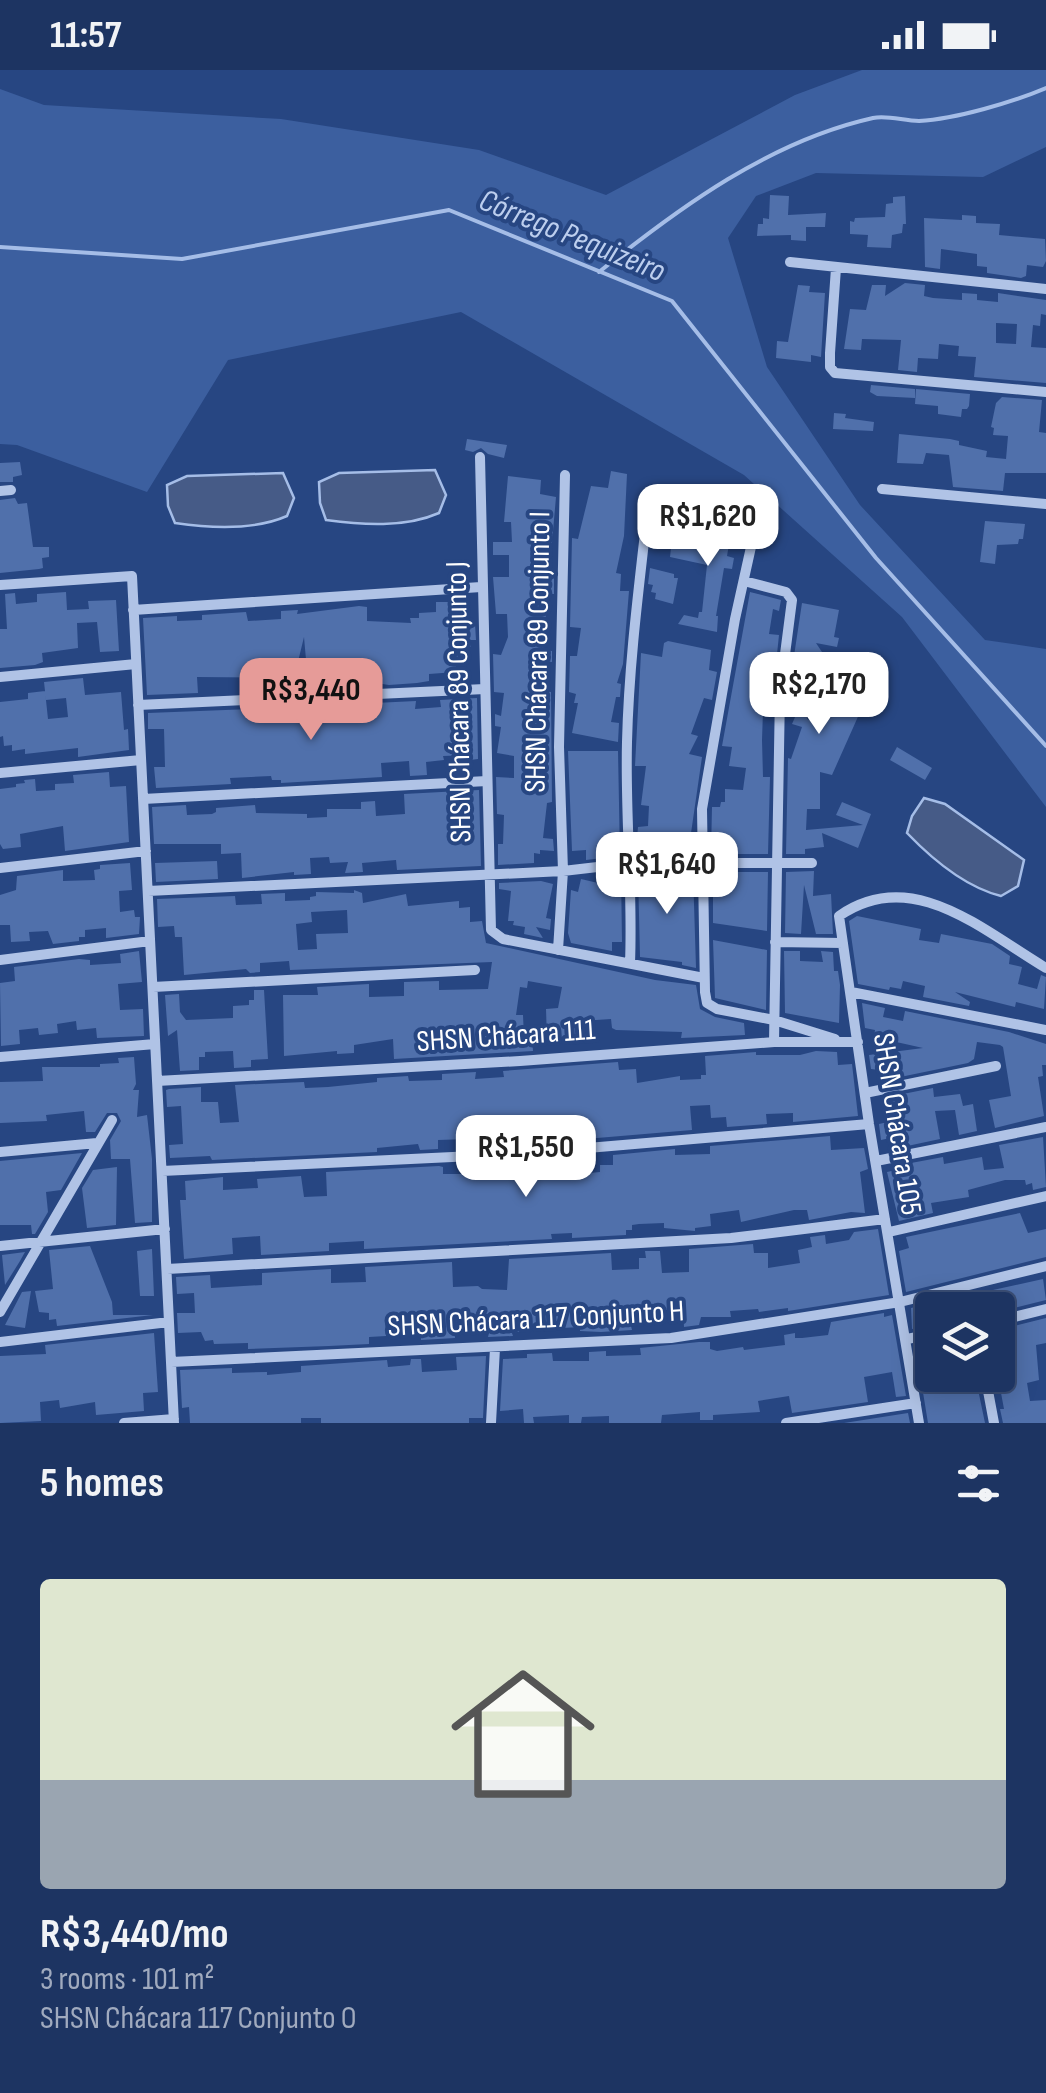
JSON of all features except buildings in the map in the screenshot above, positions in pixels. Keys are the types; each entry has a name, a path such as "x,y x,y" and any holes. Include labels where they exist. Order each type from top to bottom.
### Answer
{"street":[{"path":"790,262 1046,289"},
{"path":"836,268 832,370 842,375 1046,392"},
{"name":"SHSN Chácara 89 Conjunto J","path":"480,457 491,930 502,938 558,950"},
{"name":"SHSN Chácara 89 Conjunto I","path":"558,950 563,871 559,747 565,475"},
{"path":"882,489 1046,504"},
{"path":"630,964 632,863 627,744 633,638 649,498"},
{"path":"752,547 705,794 702,861 707,1003 844,1041"},
{"path":"0,586 132,576 174,1421 124,1423"},
{"path":"744,581 786,592 792,600 780,693 774,1042"},
{"path":"134,610 481,587"},
{"path":"0,677 136,664"},
{"path":"138,705 486,689"},
{"path":"0,774 141,760"},
{"path":"143,799 487,782"},
{"path":"0,868 146,851"},
{"path":"148,891 563,871 632,863 812,863"},
{"name":"SHSN Chácara 105","path":"919,1423 839,916 856,904 908,895 942,906 1046,968"},
{"path":"0,960 150,941"},
{"path":"775,942 843,942"},
{"path":"558,950 704,978"},
{"path":"152,987 474,970"},
{"path":"852,992 1046,1030"},
{"name":"SHSN Chácara 111","path":"157,1081 774,1042 858,1042"},
{"path":"0,1057 155,1044"},
{"path":"865,1093 996,1066"},
{"path":"0,1312 112,1120"},
{"path":"162,1171 516,1154 869,1124"},
{"path":"876,1161 1046,1128"},
{"path":"0,1152 97,1143"},
{"path":"889,1232 1046,1196"},
{"path":"166,1269 731,1238 885,1219"},
{"path":"0,1246 165,1230"},
{"name":"SHSN Chácara 117 Conjunto H","path":"171,1362 672,1338 900,1302 1046,1266"},
{"path":"1015,1317 1046,1309"},
{"path":"0,1342 169,1322"},
{"path":"907,1339 915,1337"},
{"path":"491,1423 495,1348"},
{"path":"988,1392 994,1423"},
{"path":"786,1423 916,1403"}],"shaded area":[{"path":"862,70 1046,70 1046,147 983,177 816,173 756,196 728,238 767,367 860,505 985,640 1046,649 1046,807 902,617 744,475 461,312 228,360 147,492 17,445 0,444 0,89 44,105 281,119 479,150 606,195 795,95"},
{"path":"435,470 446,495 439,513 398,523 326,520 319,482 339,473"},
{"path":"283,473 294,498 287,516 274,521 231,527 175,523 168,506 167,485 187,476"},
{"path":"924,798 945,804 1024,860 1018,886 1001,896 988,892 950,871 917,843 907,833"}],"waterway":[{"path":"599,272 694,201 798,143 873,118 919,121 950,117 1046,88"},
{"name":"Córrego Pequizeiro","path":"0,247 182,259 449,210 672,301 876,558 1046,746"}]}
